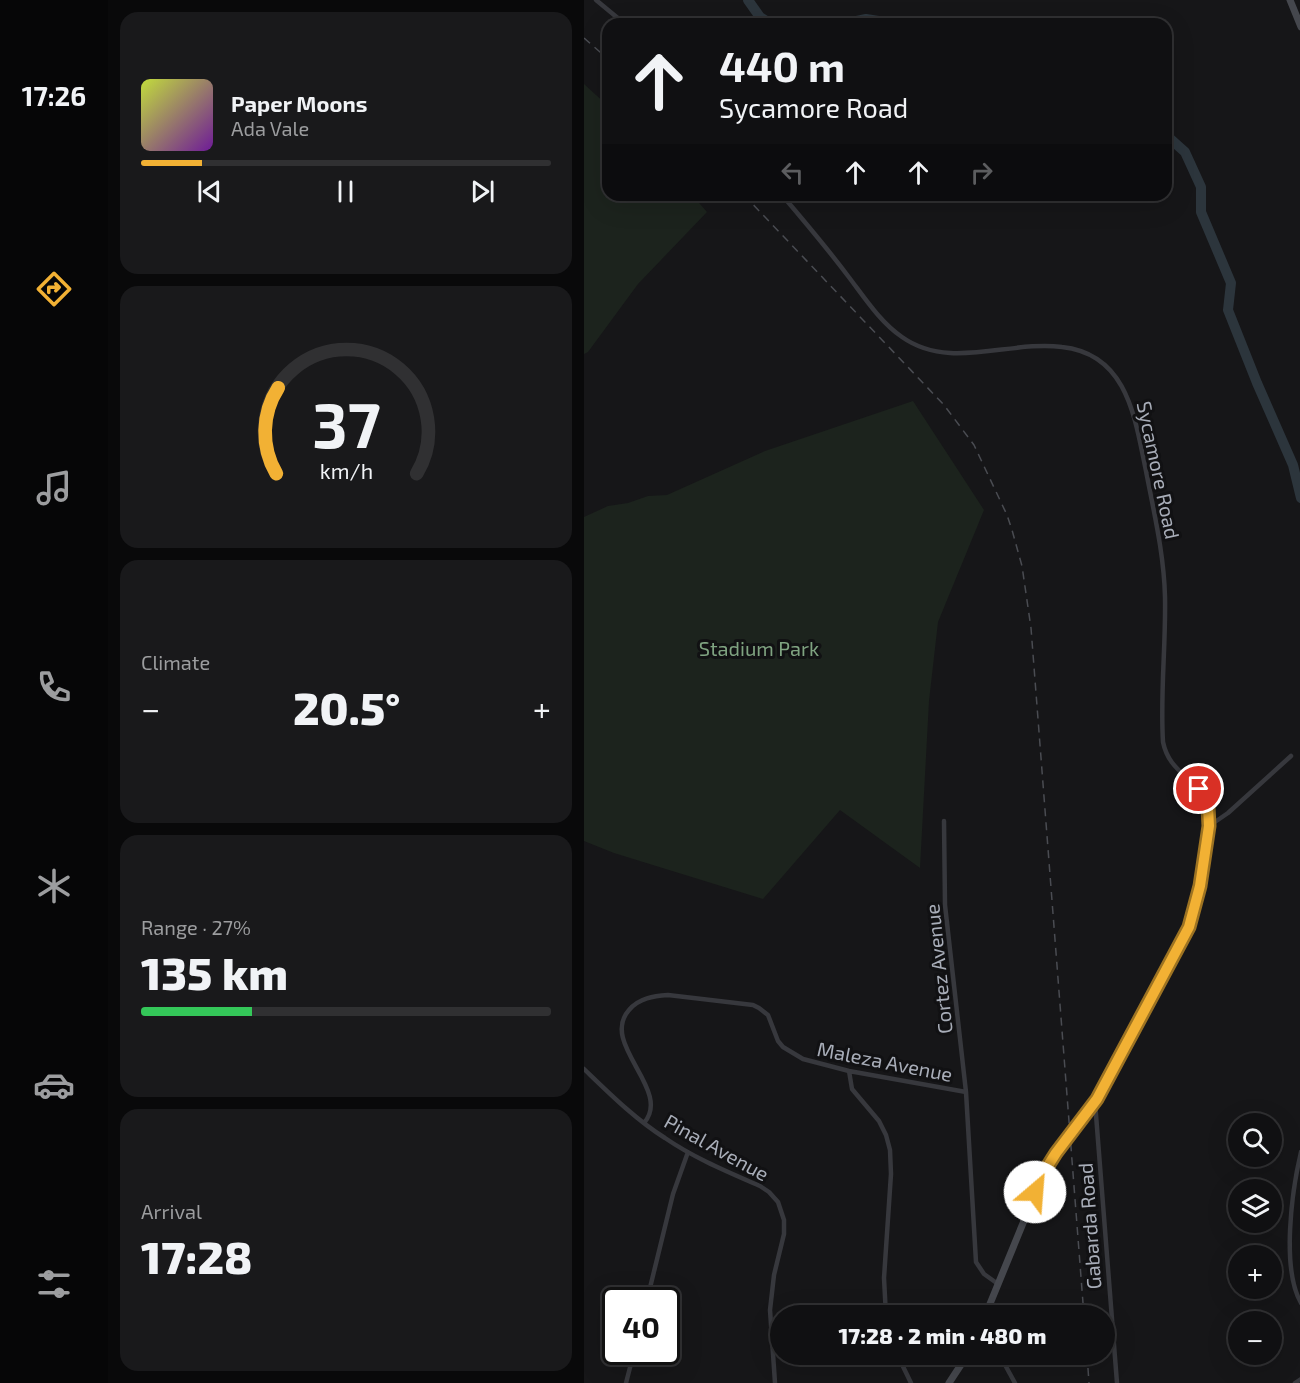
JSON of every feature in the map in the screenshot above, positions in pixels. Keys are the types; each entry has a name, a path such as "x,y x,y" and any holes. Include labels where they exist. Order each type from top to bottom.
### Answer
{"street":[{"path":"596,0 618,18"},
{"path":"1290,0 1301,27"},
{"name":"Sycamore Road","path":"787,201 874,309 895,332 916,346 940,353 961,354 1046,346 1065,347 1078,350 1097,360 1122,385 1134,411 1163,557 1164,745 1171,762 1199,789 1208,807 1209,826"},
{"path":"989,1305 1044,1172 1065,1140 1095,1102 1189,927 1200,886 1209,826 1228,813 1290,756"},
{"name":"Cortez Avenue","path":"944,821 946,905 966,1092 976,1262 984,1274 998,1284"},
{"name":"Maleza Avenue","path":"644,1123 649,1118 650,1096 624,1041 622,1028 628,1011 641,1001 656,996 668,995 753,1005 768,1015 778,1041 789,1052 803,1059 849,1071 966,1092"},
{"name":"Pinal Avenue","path":"584,1069 644,1123 688,1152 760,1186 774,1197 781,1208 784,1234 774,1275 770,1310 775,1383"},
{"path":"849,1071 852,1089 883,1128 892,1158 884,1278 885,1305"},
{"name":"Gabarda Road","path":"1095,1102 1117,1383"},
{"path":"650,1287 673,1194 688,1152"},
{"path":"1301,1152 1295,1177 1290,1237 1292,1277 1301,1303"},
{"path":"626,1383 631,1365"},
{"path":"902,1365 911,1383"},
{"path":"949,1383 961,1365"},
{"path":"1005,1365 1015,1383"},
{"path":"1295,1383 1301,1379"}],"green space":[{"path":"584,84 602,100 602,201 697,201 707,212 638,284 588,352 584,354"},
{"name":"Stadium Park","path":"913,401 984,510 938,622 929,701 920,868 840,810 763,899 614,853 584,841 584,517 608,506 628,503 648,496 667,495 765,451"}],"waterway":[{"path":"748,0 762,18"},
{"path":"1172,140 1185,152 1201,187 1201,212 1231,283 1228,310 1293,465 1301,498"}],"railway":[{"path":"584,38 602,54"},
{"path":"750,201 944,405 974,445 1012,530 1022,566 1031,628 1083,1305"},
{"path":"1088,1365 1089,1383"}],"route":[{"path":"1035,1192 1056,1153 1097,1099 1189,927 1200,886 1209,826 1208,807 1199,789"}]}
